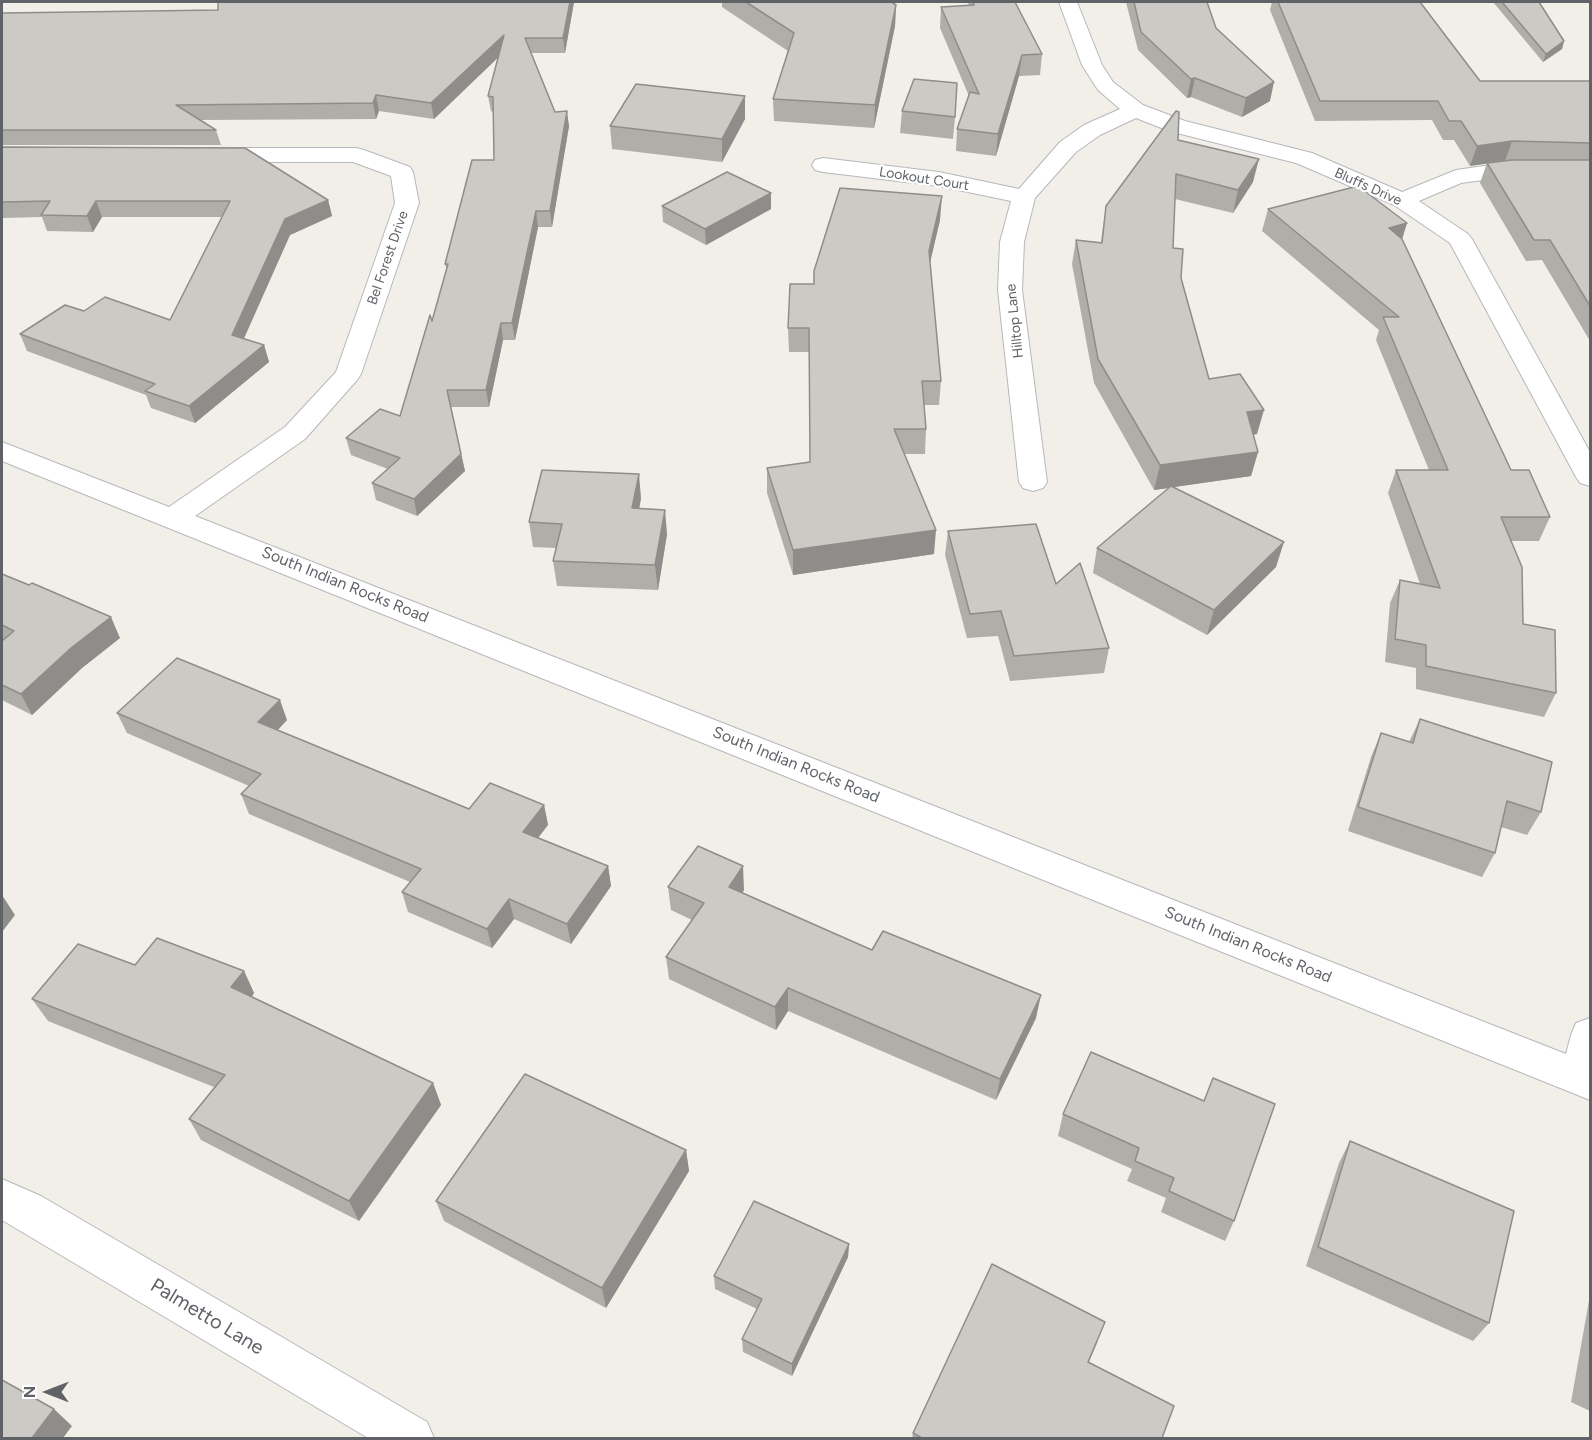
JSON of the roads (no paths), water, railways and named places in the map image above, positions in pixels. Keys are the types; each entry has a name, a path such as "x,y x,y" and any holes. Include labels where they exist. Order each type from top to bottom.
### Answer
{"street":[{"name":"Bluffs Drive","path":"1068,2 1092,65 1105,86 1135,110 1177,126 1304,158 1402,200 1460,239 1580,435 1590,477"},
{"name":"Hilltop Lane","path":"1033,482 1010,290 1012,242 1024,197 1068,147 1092,129 1135,110"},
{"name":"Bel Forest Drive","path":"174,518 295,433 348,374 407,203 402,172 356,155 190,154"},
{"name":"Lookout Court","path":"823,165 939,179 1024,197"},
{"path":"1402,200 1456,177 1505,170 1590,171"},
{"name":"South Indian Rocks Road","path":"2,451 1586,1080"},
{"path":"1586,1080 1590,1035"},
{"name":"Palmetto Lane","path":"2,1199 26,1210 411,1438"}]}
